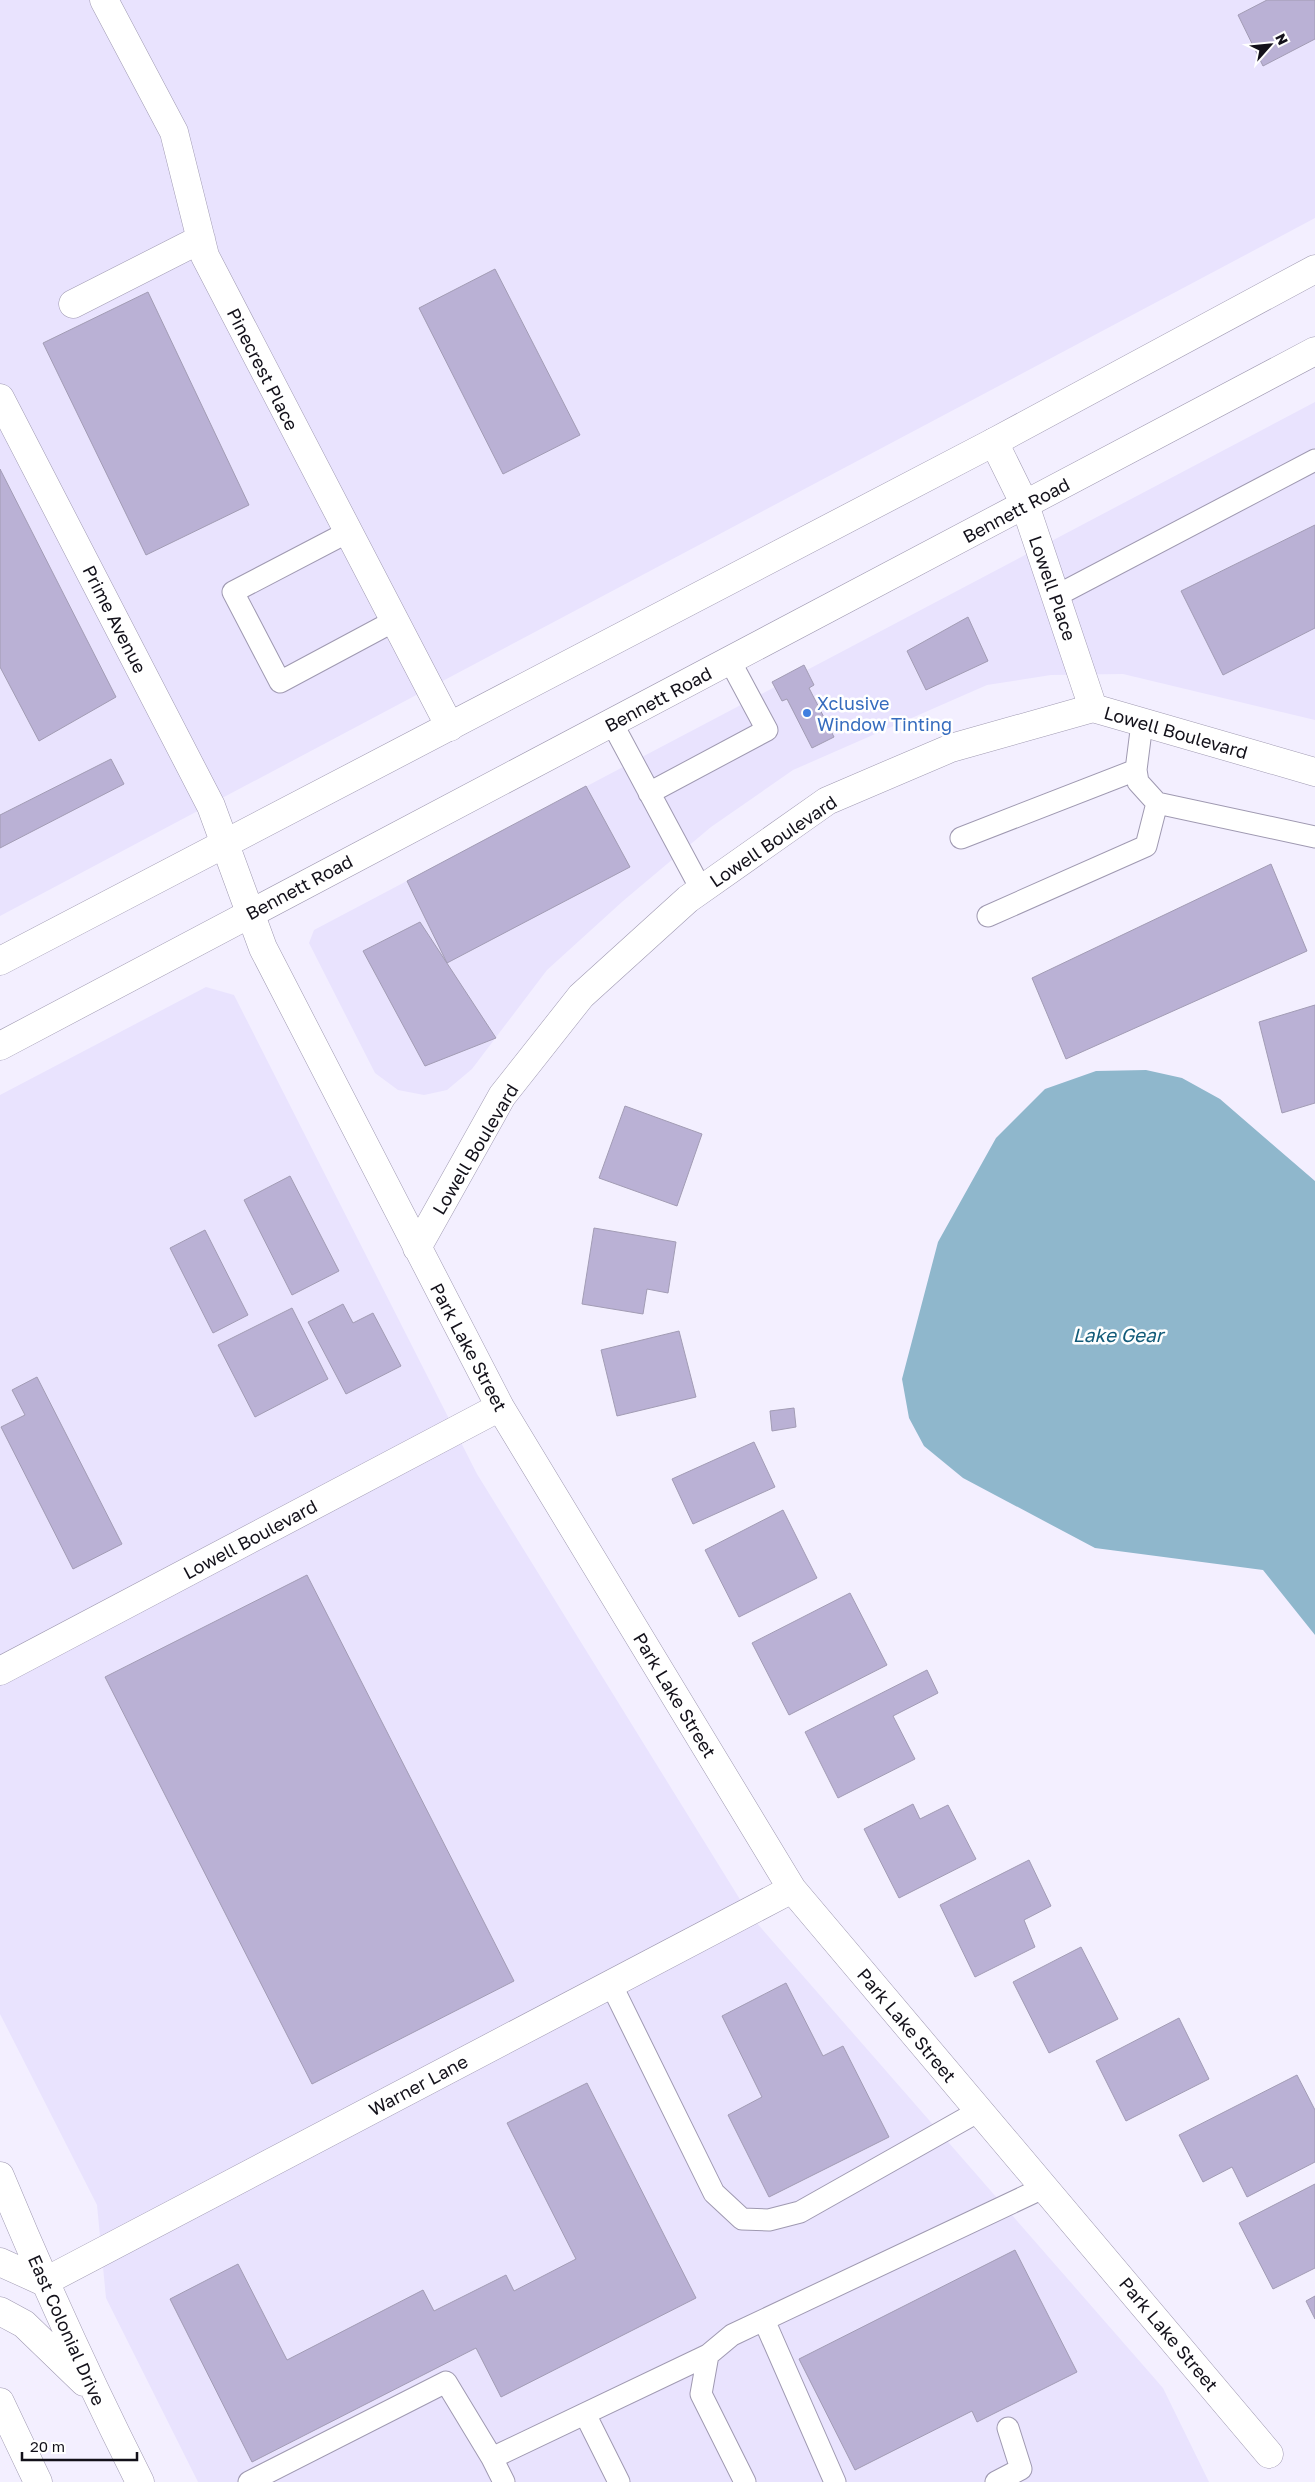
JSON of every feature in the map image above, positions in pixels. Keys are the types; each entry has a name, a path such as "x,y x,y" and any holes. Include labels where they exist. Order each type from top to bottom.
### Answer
{"main road":[{"name":"Pinecrest Place","path":"104,0 174,132 205,256 450,727"},
{"path":"73,304 201,239"},
{"path":"0,962 225,842 450,727 994,442 1315,269"},
{"name":"Bennett Road","path":"0,1046 1025,506 1315,351"},
{"name":"Prime Avenue","path":"0,398 211,806 225,842"},
{"name":"Lowell Place","path":"994,442 1025,506 1094,708"},
{"name":"Lowell Boulevard","path":"417,1248 502,1096 581,996 688,899 827,801 951,748 1094,708 1315,772"},
{"name":"Park Lake Street","path":"225,842 263,948 500,1407 792,1889 1269,2454"},
{"name":"Lowell Boulevard","path":"0,1671 500,1407"},
{"name":"Warner Lane","path":"44,2282 792,1889"},
{"name":"East Colonial Drive","path":"0,2176 44,2282 95,2393 140,2482"},
{"path":"0,2262 44,2282"},
{"path":"0,2311 24,2324 95,2393"},
{"path":"0,2402 38,2482"}],"lane":[{"path":"1056,596 1315,460"},
{"path":"348,532 233,592 280,682 394,621"},
{"path":"649,792 767,730 730,661"},
{"path":"612,723 701,889"},
{"path":"1142,723 1136,770 1138,782 1157,803 1315,837"},
{"path":"961,838 1136,770"},
{"path":"988,916 1146,846 1157,803"},
{"path":"611,1984 714,2193 742,2219 769,2220 800,2212 979,2111"},
{"path":"492,2458 708,2356 732,2335 1045,2187"},
{"path":"764,2320 835,2482"},
{"path":"708,2356 701,2394 745,2482"},
{"path":"249,2482 446,2382 492,2458 504,2482"},
{"path":"585,2414 619,2482"},
{"path":"996,2482 1021,2470 1008,2428"}],"shaded area":[{"path":"0,0 1315,0 1315,218 0,916"},
{"path":"1315,402 1315,720 1123,674 1051,675 987,685 793,770 711,827 623,901 547,970 472,1069 447,1090 424,1095 398,1090 375,1073 309,943 314,930"},
{"path":"206,987 234,995 477,1474 749,1914 1163,2388 1209,2482 198,2482 106,2298 97,2205 0,2014 0,1095"}],"water":[{"name":"Lake Gear","path":"1146,1070 1182,1078 1220,1099 1315,1181 1315,1635 1263,1570 1095,1548 963,1478 924,1446 909,1418 902,1379 938,1242 996,1138 1045,1089 1096,1071"}],"building":[{"path":"1267,0 1315,0 1315,39 1263,66 1238,15"},
{"path":"495,269 580,435 503,474 419,308"},
{"path":"148,292 249,505 146,555 43,343"},
{"path":"0,469 116,697 39,741 0,667"},
{"path":"1315,525 1315,628 1223,675 1181,591"},
{"path":"968,617 988,661 926,690 907,651"},
{"path":"804,665 814,685 809,688 834,737 812,748 787,699 782,701 772,682"},
{"path":"111,759 124,784 0,848 0,815"},
{"path":"586,786 630,867 447,963 407,881"},
{"path":"1271,864 1307,951 1066,1059 1032,978"},
{"path":"420,922 496,1038 425,1066 363,951"},
{"path":"1315,1005 1315,1103 1282,1113 1259,1022"},
{"path":"625,1106 702,1134 677,1206 599,1178"},
{"path":"290,1176 339,1271 292,1295 244,1200"},
{"path":"594,1228 676,1242 668,1293 647,1289 643,1314 582,1304"},
{"path":"205,1230 248,1315 213,1333 170,1248"},
{"path":"343,1304 353,1323 373,1313 401,1366 346,1394 308,1322"},
{"path":"292,1308 328,1379 255,1417 218,1345"},
{"path":"679,1331 696,1397 617,1416 601,1350"},
{"path":"37,1377 122,1544 73,1569 1,1427 25,1415 12,1390"},
{"path":"794,1408 796,1427 772,1431 770,1411"},
{"path":"754,1442 775,1487 693,1524 672,1479"},
{"path":"783,1510 817,1578 739,1617 705,1550"},
{"path":"307,1575 514,1981 312,2084 105,1677"},
{"path":"850,1593 887,1665 789,1715 752,1643"},
{"path":"927,1670 938,1693 893,1716 915,1759 838,1798 805,1732"},
{"path":"913,1804 920,1819 948,1805 976,1859 899,1898 864,1829"},
{"path":"1029,1860 1051,1906 1024,1920 1035,1947 975,1977 940,1905"},
{"path":"1081,1947 1118,2019 1049,2053 1013,1982"},
{"path":"786,1983 823,2056 843,2046 889,2137 769,2197 728,2115 762,2097 722,2016"},
{"path":"1179,2018 1209,2079 1126,2121 1096,2061"},
{"path":"1297,2075 1315,2110 1315,2162 1247,2197 1232,2167 1203,2182 1179,2135"},
{"path":"587,2083 696,2298 501,2397 476,2348 252,2462 170,2299 238,2264 287,2360 423,2290 434,2311 506,2275 514,2291 576,2259 507,2123"},
{"path":"1315,2184 1315,2268 1273,2289 1239,2223"},
{"path":"1015,2250 1077,2372 977,2422 972,2411 855,2470 799,2359"},
{"path":"1315,2296 1315,2319 1306,2301"}],"place":[{"name":"Xclusive Window Tinting","path":"807,713"}]}
